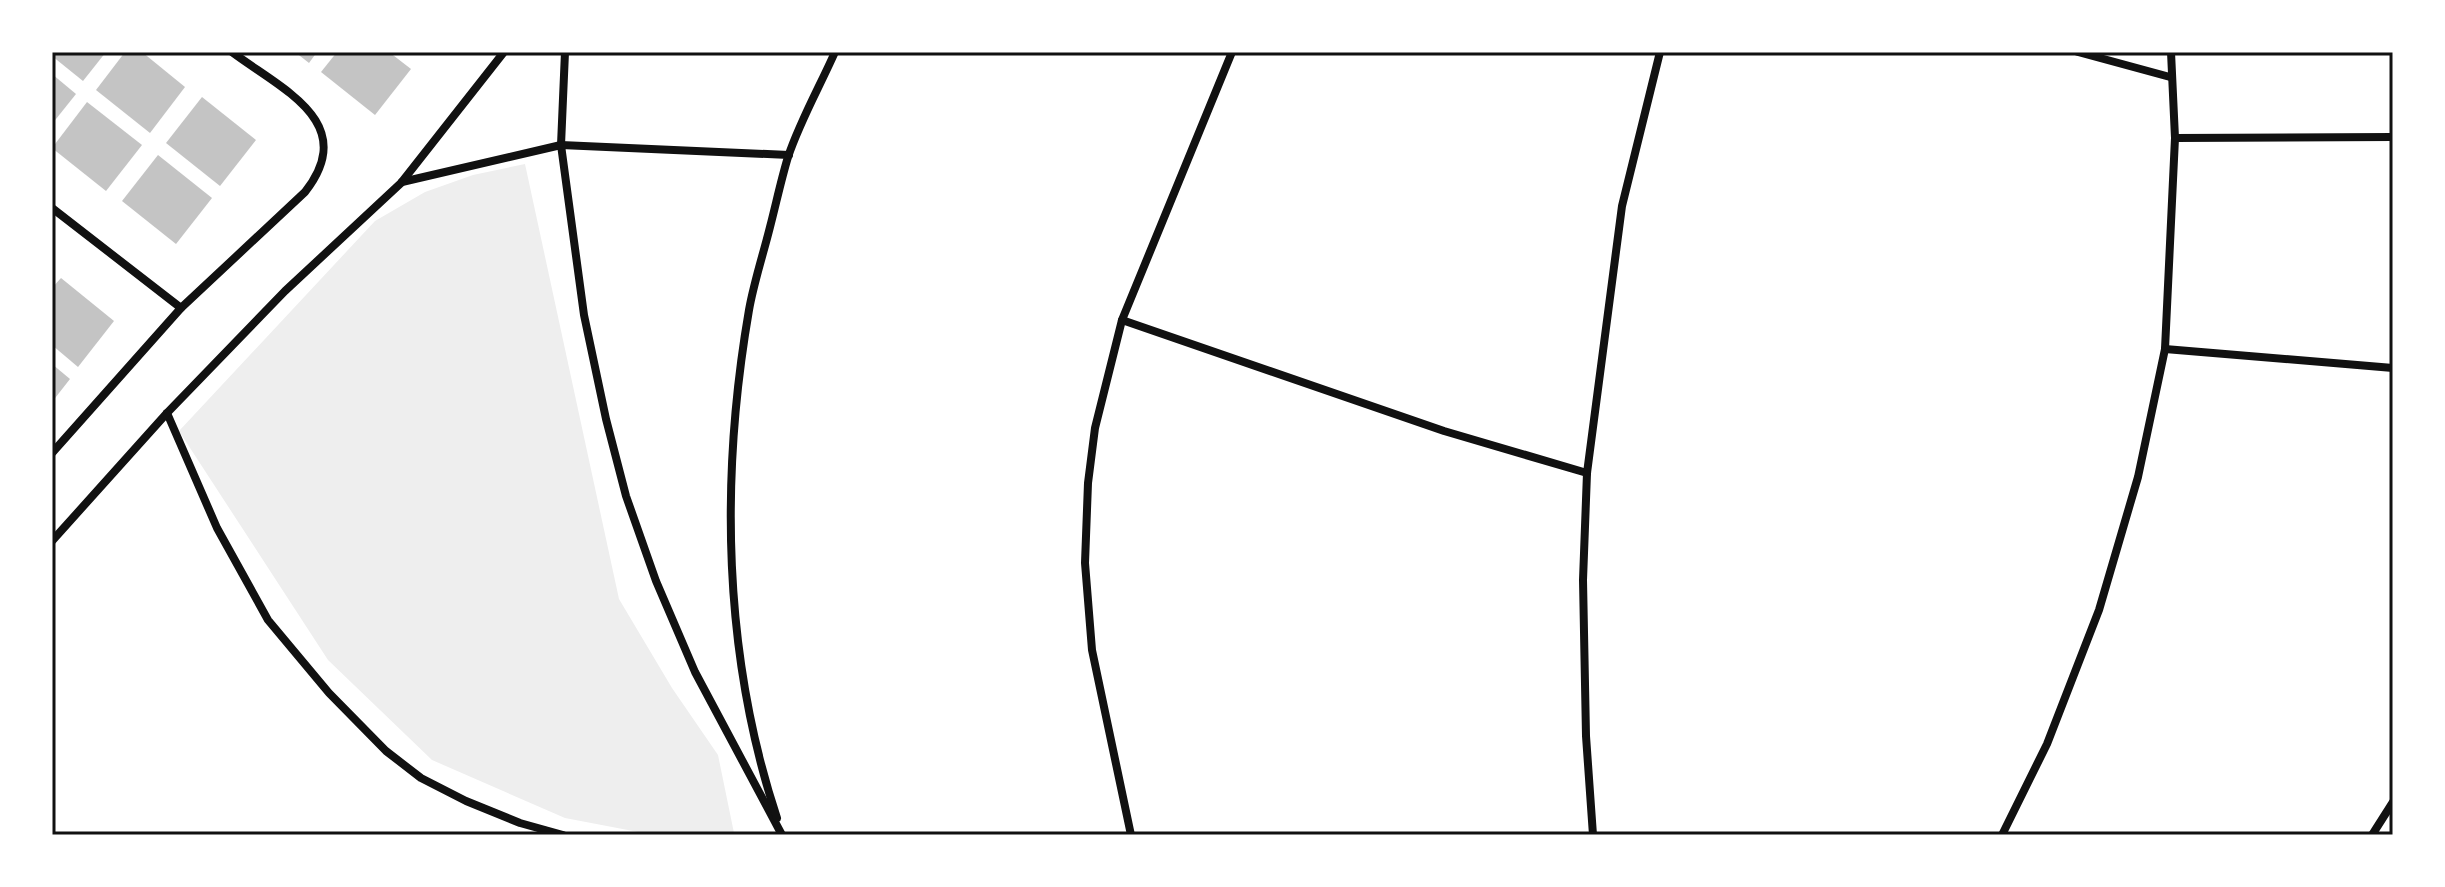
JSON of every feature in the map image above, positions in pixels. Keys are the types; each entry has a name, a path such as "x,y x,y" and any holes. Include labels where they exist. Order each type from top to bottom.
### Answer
{"street":[{"path":"52,453 181,308 305,192 315,179 323,160 324,143 320,125 303,103 232,52"},
{"path":"52,541 167,413 285,291 401,183 504,52"},
{"path":"565,52 561,145 584,315 626,496 656,581 695,672 782,835"},
{"path":"782,835 765,781 743,683 733,587 732,498 737,398 750,306 789,155 835,52"},
{"path":"1131,835 1092,650 1085,563 1088,483 1095,428 1122,320 1232,52"},
{"path":"1593,835 1586,736 1584,627 1587,473 1622,206 1660,52"},
{"path":"2078,52 2170,77"},
{"path":"2002,835 2047,744 2099,610 2138,477 2165,349 2175,138 2171,52"},
{"path":"2175,138 2393,137"},
{"path":"401,183 561,145 789,155"},
{"path":"52,208 181,308"},
{"path":"1122,320 1444,431 1587,473"},
{"path":"2165,349 2393,368"},
{"path":"167,413 217,528 268,620 329,693 386,751 421,778 493,812 563,835"},
{"path":"2372,835 2393,802"}],"shaded area":[{"path":"525,164 619,599 672,688 718,755 734,833 654,835 565,818 432,760 328,660 179,431 375,221 425,192 473,175"}],"building":[{"path":"52,52 106,52 83,81 52,56"},
{"path":"125,52 142,52 185,87 150,133 96,90"},
{"path":"295,52 317,52 309,63"},
{"path":"337,52 389,52 411,69 375,115 321,72"},
{"path":"52,74 76,94 52,124"},
{"path":"202,97 256,140 220,186 166,143"},
{"path":"87,102 142,145 106,191 52,148"},
{"path":"158,155 212,198 176,244 122,201"},
{"path":"61,278 114,321 78,367 52,345 52,288"},
{"path":"52,364 70,379 52,402"}]}
